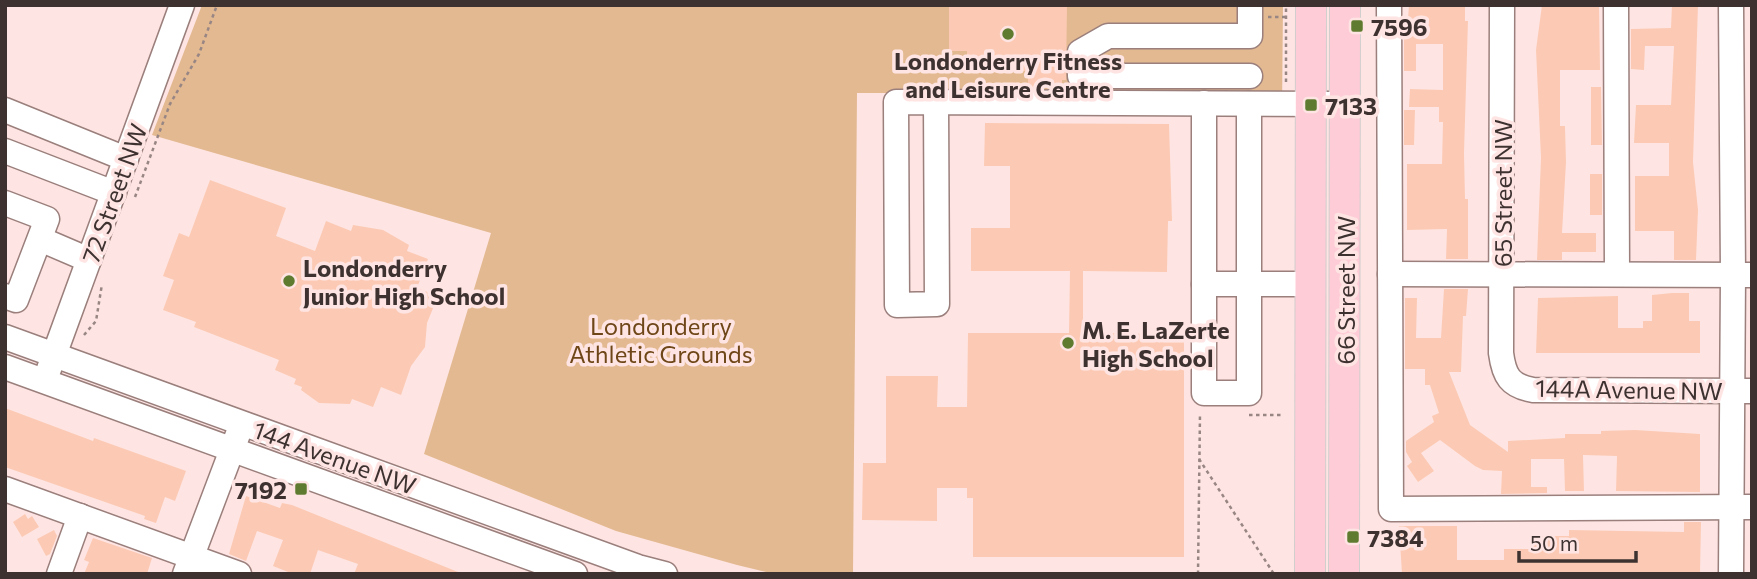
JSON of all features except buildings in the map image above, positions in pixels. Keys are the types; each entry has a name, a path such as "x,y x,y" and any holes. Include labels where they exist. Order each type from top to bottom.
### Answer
{"main road":[{"name":"66 Street NW","path":"1310,574 1311,5"},
{"name":"66 Street NW","path":"1344,574 1345,5"},
{"path":"1294,574 1310,534"}],"street":[{"name":"72 Street NW","path":"45,382 54,355 96,266 123,200 126,159 183,5"},
{"path":"1204,103 1204,393 1249,393 1249,284 1257,104 1250,76 1250,5"},
{"path":"1389,5 1391,509 1741,507"},
{"name":"65 Street NW","path":"1502,5 1501,353 1508,380"},
{"path":"1616,5 1617,273"},
{"path":"1731,5 1743,275 1741,507 1731,574"},
{"path":"1080,102 1080,52 1108,36 1250,36"},
{"path":"1080,76 1250,76"},
{"path":"936,102 937,304 897,304 896,102 936,102 1080,102 1345,104"},
{"path":"5,110 126,159"},
{"path":"5,152 123,200"},
{"path":"5,203 47,219 16,300 5,296"},
{"path":"40,239 96,266"},
{"path":"1390,274 1743,275"},
{"path":"1204,284 1311,284"},
{"name":"144 Avenue NW","path":"5,337 638,567 665,574"},
{"name":"144 Avenue NW","path":"5,367 575,574"},
{"name":"144A Avenue NW","path":"1508,380 1514,385 1533,390 1742,391"},
{"path":"188,565 242,424"},
{"path":"5,489 80,516 188,565 239,574"},
{"path":"59,574 80,516"}],"path":[{"path":"123,200 170,104 199,54 217,5"},
{"path":"79,338 89,331 96,320 96,266"},
{"path":"1198,574 1199,413 1211,414"},
{"path":"1248,415 1284,415"},
{"path":"1199,458 1274,574"}],"green space":[{"name":"Londonderry Athletic Grounds","path":"202,5 1283,5 1282,112 922,93 857,93 853,574 775,574 616,531 424,454 491,233 152,135"}],"place":[{"name":"7596","path":"1357,26"},
{"name":"Londonderry Fitness and Leisure Centre","path":"1008,34"},
{"name":"7133","path":"1311,105"},
{"name":"Londonderry Junior High School","path":"289,281"},
{"name":"M. E. LaZerte High School","path":"1068,343"},
{"name":"7192","path":"301,489"},
{"name":"7384","path":"1353,537"}]}
